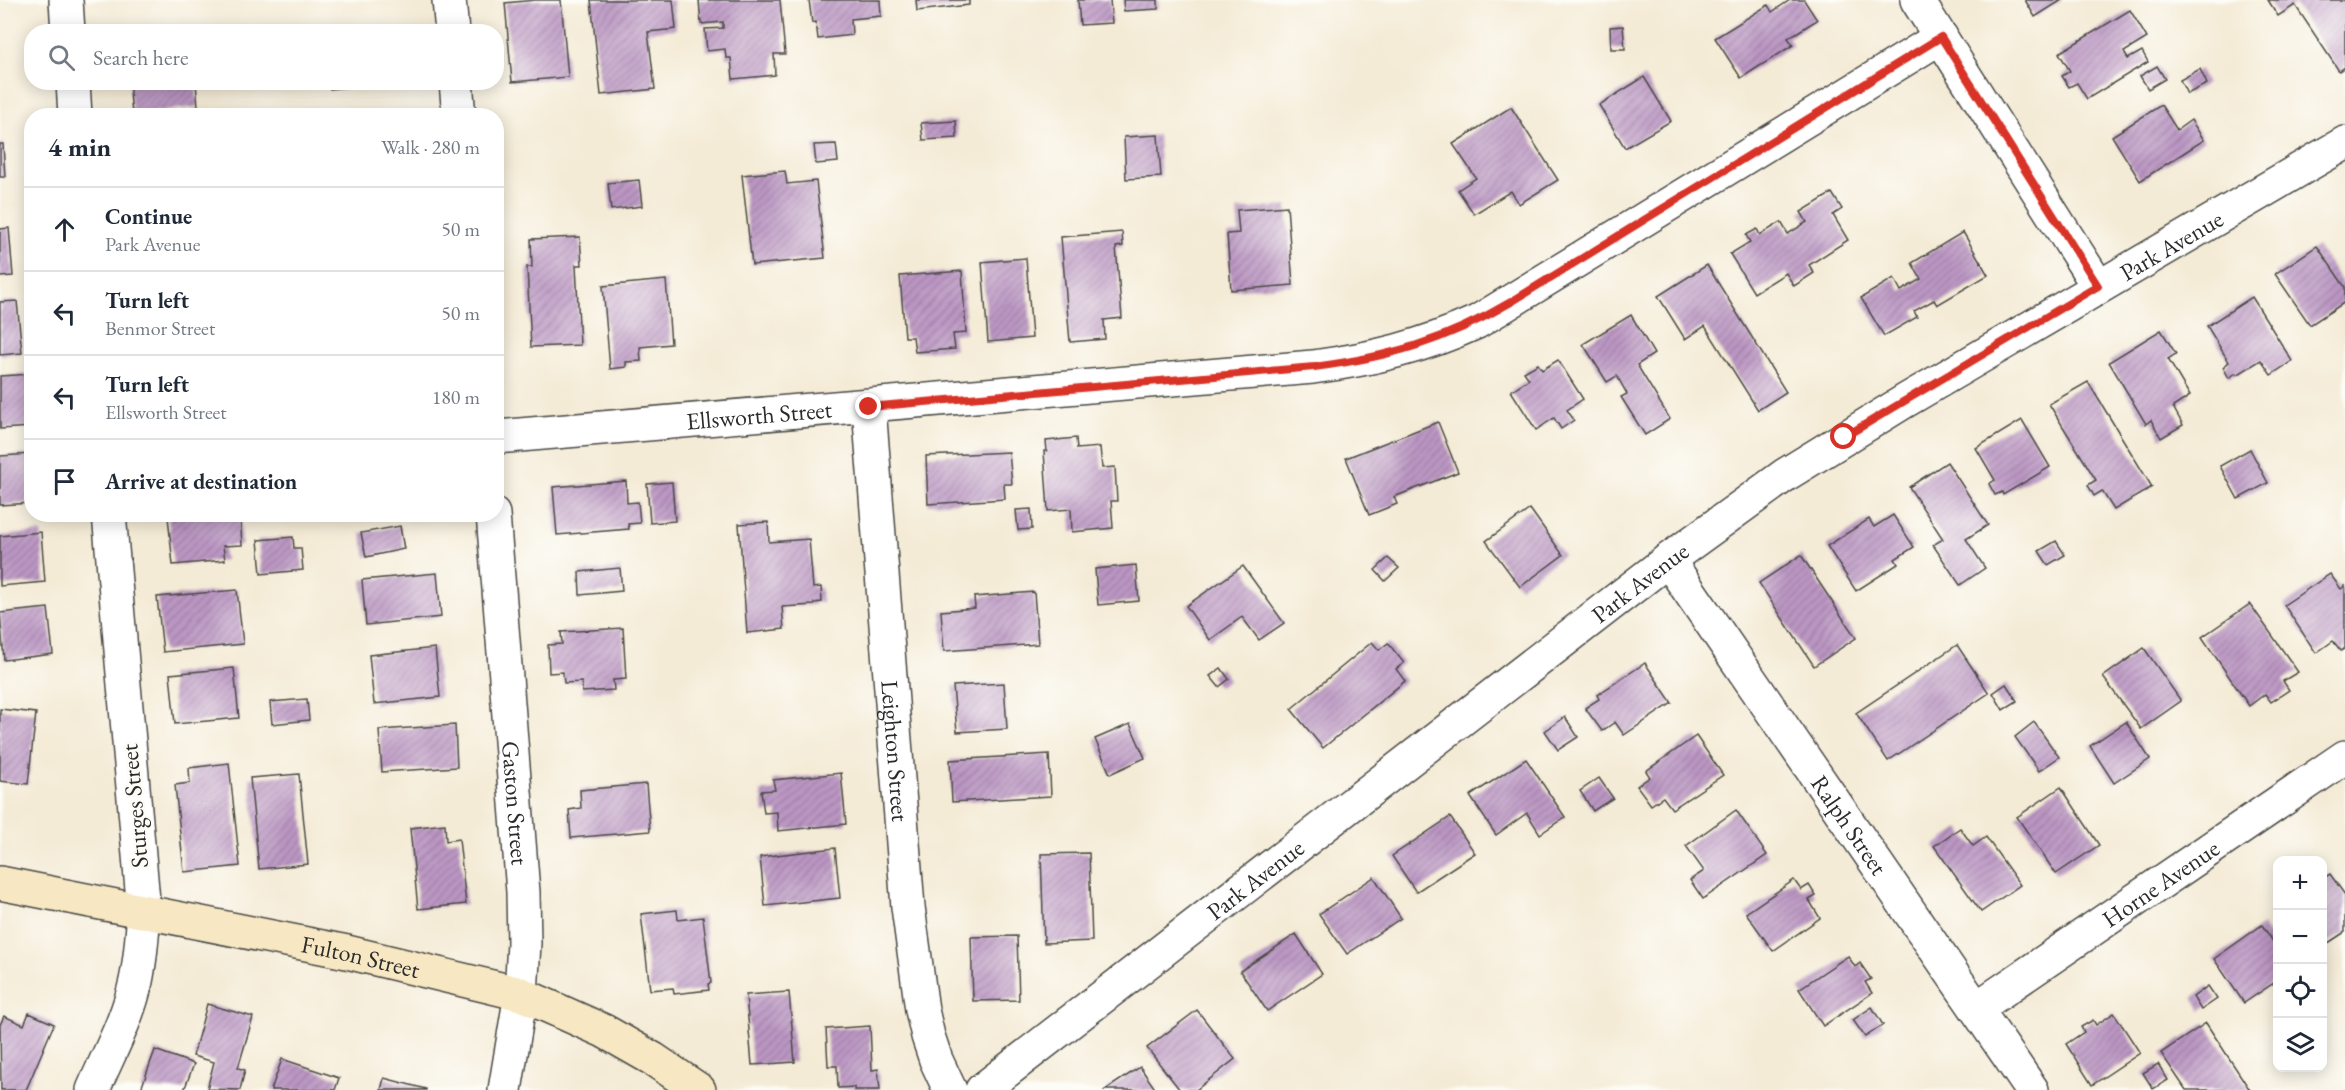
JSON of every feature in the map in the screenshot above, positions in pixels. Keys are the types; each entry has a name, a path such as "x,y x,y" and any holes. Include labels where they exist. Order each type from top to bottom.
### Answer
{"street":[{"path":"66,0 68,24"},
{"path":"449,0 451,24"},
{"path":"1917,0 2098,286"},
{"name":"Ellsworth Street","path":"504,436 869,407 1356,362 1397,352 1437,340 1476,322 1511,302 1941,37"},
{"path":"73,90 75,108"},
{"path":"457,90 458,108"},
{"name":"Park Avenue","path":"982,1090 1668,560 1785,475 1844,437 2098,286 2345,143"},
{"name":"Leighton Street","path":"869,407 908,906 922,1010 936,1060 950,1090"},
{"name":"Sturges Street","path":"93,1090 127,1011 136,984 144,912 110,522"},
{"name":"Gaston Street","path":"494,522 523,892 524,943 521,994 505,1090"},
{"name":"Ralph Street","path":"1668,560 2032,1090"},
{"name":"Horne Avenue","path":"1977,1008 2345,758"},
{"name":"Fulton Street","path":"0,883 359,954 521,994 604,1032 653,1059 699,1090"}],"building":[{"path":"561,0 568,77 512,82 505,3"},
{"path":"591,0 673,0 676,29 648,32 655,89 601,95"},
{"path":"699,0 780,0 785,54 774,54 775,75 733,79 731,58 726,58 725,49 707,51 705,29 723,28 723,22 701,24"},
{"path":"809,0 880,0 881,16 851,19 852,35 818,39 816,22 812,23"},
{"path":"916,0 969,0 969,5 917,11"},
{"path":"1078,0 1110,0 1112,23 1080,25"},
{"path":"1123,0 1158,0 1158,9 1124,11"},
{"path":"1790,0 1804,0 1817,20 1788,38 1793,45 1741,78 1715,38 1768,5 1772,12"},
{"path":"2025,0 2062,0 2035,17"},
{"path":"2268,0 2345,0 2345,67 2339,71 2295,5 2278,16"},
{"path":"2130,10 2147,38 2124,52 2128,59 2142,51 2148,62 2087,99 2077,83 2069,87 2062,76 2070,71 2059,53"},
{"path":"1623,26 1625,49 1611,49 1610,27"},
{"path":"2157,66 2165,79 2148,89 2140,76"},
{"path":"2200,69 2207,84 2187,94 2180,80"},
{"path":"1644,77 1671,121 1625,148 1599,105"},
{"path":"130,90 197,90 198,107 131,108"},
{"path":"2161,105 2177,130 2191,120 2204,140 2140,181 2112,136"},
{"path":"1511,107 1558,180 1519,204 1511,191 1474,214 1458,190 1476,178 1453,144"},
{"path":"956,121 957,138 923,140 921,123"},
{"path":"1158,135 1161,177 1126,179 1124,137"},
{"path":"0,144 3,144 5,177 0,177"},
{"path":"836,144 838,162 816,164 814,145"},
{"path":"785,171 787,184 816,181 825,258 752,265 742,175"},
{"path":"639,180 642,206 611,210 608,183"},
{"path":"1832,193 1842,209 1833,215 1848,240 1809,265 1814,273 1794,286 1786,273 1754,293 1730,254 1750,242 1746,235 1757,229 1760,235 1781,222 1788,234 1807,222 1801,212"},
{"path":"1287,206 1293,285 1231,290 1227,234 1239,233 1237,210"},
{"path":"9,228 13,276 0,277 0,229"},
{"path":"1122,232 1123,246 1116,247 1122,318 1104,320 1105,339 1070,342 1061,237"},
{"path":"1963,232 1988,275 1937,305 1934,300 1914,311 1917,317 1884,336 1861,298 1894,278 1901,291 1921,279 1912,263"},
{"path":"580,237 582,265 576,265 580,345 531,347 527,267 532,267 531,239"},
{"path":"2317,246 2345,287 2345,302 2310,325 2275,274"},
{"path":"1026,258 1032,338 988,342 982,262"},
{"path":"1707,265 1786,392 1758,410 1705,326 1685,339 1658,296"},
{"path":"962,271 966,333 953,334 955,349 915,352 913,337 905,337 900,276"},
{"path":"666,280 671,344 640,347 641,361 626,362 626,367 610,369 603,286"},
{"path":"2252,297 2292,361 2271,375 2261,360 2229,378 2223,367 2229,362 2207,326"},
{"path":"17,301 22,353 0,355 0,302"},
{"path":"1631,315 1654,354 1637,365 1670,419 1645,435 1621,397 1627,394 1617,376 1607,382 1583,344"},
{"path":"2161,330 2176,354 2168,359 2190,396 2173,407 2183,425 2161,438 2151,420 2146,424 2109,362"},
{"path":"1558,360 1583,399 1567,410 1574,420 1561,429 1554,418 1536,430 1511,391 1529,379 1524,372 1538,364 1542,370"},
{"path":"24,374 24,428 0,429 0,376"},
{"path":"2088,382 2152,487 2114,510 2102,491 2094,496 2088,485 2096,480 2049,404"},
{"path":"2022,420 2050,467 2003,495 2002,492 1995,495 1989,484 1995,480 1976,448"},
{"path":"1438,422 1458,472 1394,497 1397,504 1369,515 1346,458"},
{"path":"1076,438 1077,449 1100,447 1102,468 1115,467 1117,501 1111,501 1113,528 1072,532 1071,509 1048,511 1044,451 1047,451 1046,441"},
{"path":"2250,449 2268,483 2238,499 2220,466"},
{"path":"1009,452 1012,484 1004,484 1005,499 928,504 926,456"},
{"path":"24,454 24,504 0,505 0,456"},
{"path":"1947,462 1988,525 1966,539 1985,568 1960,585 1933,545 1943,539 1909,487"},
{"path":"626,481 627,503 638,502 640,523 628,524 629,529 557,535 553,487"},
{"path":"672,482 675,521 650,523 647,484"},
{"path":"1031,509 1032,529 1018,530 1016,510"},
{"path":"1530,509 1563,555 1520,587 1486,541"},
{"path":"1893,515 1914,547 1895,559 1898,564 1856,591 1827,546 1869,519 1874,527"},
{"path":"169,522 241,522 242,545 223,546 225,560 173,565"},
{"path":"768,522 769,542 809,539 813,588 821,587 822,602 814,603 814,605 782,607 784,629 747,633 739,524"},
{"path":"400,526 404,549 366,557 361,533"},
{"path":"41,532 45,582 0,586 0,536"},
{"path":"293,537 294,548 301,548 303,570 261,574 258,540"},
{"path":"2056,541 2065,555 2048,565 2039,551"},
{"path":"1801,555 1856,638 1814,666 1759,583"},
{"path":"1388,558 1399,568 1385,581 1375,570"},
{"path":"1136,565 1139,601 1098,605 1095,569"},
{"path":"1243,566 1284,623 1259,640 1242,617 1210,640 1186,606"},
{"path":"620,568 622,591 580,595 579,572"},
{"path":"437,573 441,617 366,625 362,580"},
{"path":"2330,574 2341,589 2345,586 2345,648 2341,651 2333,641 2316,653 2284,605"},
{"path":"237,590 243,644 163,652 157,597"},
{"path":"1034,592 1038,644 944,651 941,611 975,608 974,597"},
{"path":"2250,604 2298,672 2283,681 2289,690 2271,702 2265,694 2249,706 2202,637"},
{"path":"48,608 53,654 4,660 0,613"},
{"path":"623,628 626,679 613,680 614,690 582,692 582,682 564,683 563,672 549,673 548,645 562,644 561,632"},
{"path":"1372,642 1379,650 1388,643 1404,663 1396,669 1405,681 1323,748 1291,709"},
{"path":"1957,645 1989,693 1888,761 1856,713"},
{"path":"435,648 440,697 374,704 369,655"},
{"path":"2144,648 2181,701 2141,729 2103,677"},
{"path":"1645,663 1672,703 1624,735 1615,722 1602,731 1585,708 1599,699 1597,695"},
{"path":"234,668 239,718 175,724 170,674"},
{"path":"1221,668 1229,679 1219,687 1210,676"},
{"path":"1004,683 1007,729 957,732 953,686"},
{"path":"2006,684 2017,701 2003,710 1993,693"},
{"path":"307,699 309,720 272,724 270,702"},
{"path":"0,709 36,713 28,784 0,781"},
{"path":"1565,717 1578,737 1558,750 1545,731"},
{"path":"2034,722 2059,757 2039,771 2015,737"},
{"path":"2126,722 2150,759 2114,783 2090,746"},
{"path":"1130,724 1145,758 1110,774 1095,739"},
{"path":"455,725 457,767 382,772 379,730"},
{"path":"1696,736 1723,775 1672,809 1663,797 1651,805 1637,786 1650,777 1646,771"},
{"path":"1049,754 1051,796 952,802 950,760"},
{"path":"1526,759 1565,817 1540,834 1527,813 1496,835 1470,796"},
{"path":"229,763 240,866 184,872 175,785 190,783 189,768"},
{"path":"841,773 846,824 778,831 777,812 764,813 761,791 775,790 773,780"},
{"path":"299,774 308,864 259,869 250,778"},
{"path":"1599,778 1613,798 1593,811 1580,791"},
{"path":"646,784 650,831 571,838 569,810 581,808 580,790"},
{"path":"2061,787 2099,845 2056,874 2017,817"},
{"path":"1736,810 1767,855 1703,899 1690,880 1704,871 1686,846"},
{"path":"1450,817 1475,853 1416,892 1392,856"},
{"path":"445,824 446,841 459,839 466,904 418,909 410,828"},
{"path":"1960,828 1973,846 1986,837 2020,885 1981,912 1934,846"},
{"path":"835,848 840,898 765,906 760,857"},
{"path":"1089,853 1092,941 1044,943 1041,854"},
{"path":"2330,874 2345,895 2345,932 2327,944 2327,910 2327,876"},
{"path":"1374,877 1401,918 1347,954 1319,914"},
{"path":"1794,880 1801,890 1809,885 1816,896 1809,900 1820,918 1773,951 1746,913"},
{"path":"677,910 678,920 703,917 711,983 708,984 709,990 674,994 673,988 650,990 641,914"},
{"path":"2262,925 2273,942 2273,983 2244,1003 2214,959"},
{"path":"1296,934 1322,974 1267,1011 1240,971"},
{"path":"1017,936 1019,1000 973,1001 971,937"},
{"path":"1848,956 1855,967 1860,963 1871,979 1865,982 1872,993 1823,1026 1799,989"},
{"path":"2208,986 2217,999 2201,1010 2193,997"},
{"path":"789,992 795,1062 752,1065 746,995"},
{"path":"207,1004 253,1017 238,1068 245,1070 240,1090 207,1089 214,1062 193,1056"},
{"path":"1872,1007 1883,1025 1865,1037 1853,1020"},
{"path":"1197,1010 1235,1059 1196,1090 1180,1090 1147,1048"},
{"path":"29,1013 54,1024 26,1090 1,1090 0,1025 4,1016 24,1025"},
{"path":"2114,1013 2140,1053 2092,1085 2066,1044 2084,1032 2081,1027 2093,1020 2096,1025"},
{"path":"2206,1023 2250,1090 2186,1090 2161,1053"},
{"path":"870,1026 872,1070 878,1069 880,1090 838,1088 837,1066 828,1066 826,1029"},
{"path":"155,1050 194,1064 184,1090 141,1089"},
{"path":"282,1059 339,1078 335,1090 271,1090"},
{"path":"2158,1064 2168,1080 2153,1089 2143,1073"},
{"path":"1140,1067 1156,1090 1105,1090"},
{"path":"384,1078 426,1089 426,1090 381,1090"}],"route":[{"path":"869,407 1314,367 1356,362 1437,340 1476,322 1511,302 1941,37 2098,286 1844,437"}]}
